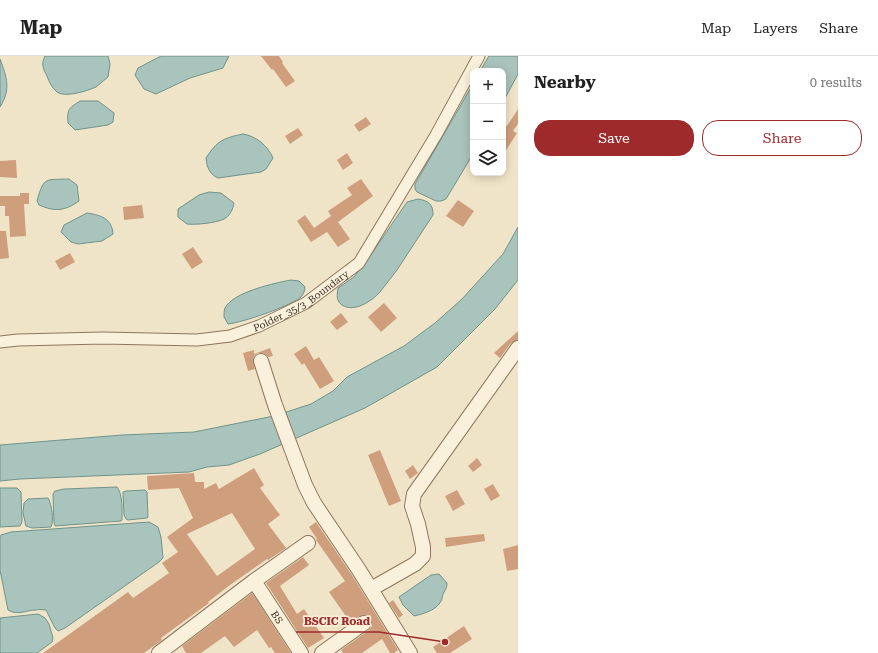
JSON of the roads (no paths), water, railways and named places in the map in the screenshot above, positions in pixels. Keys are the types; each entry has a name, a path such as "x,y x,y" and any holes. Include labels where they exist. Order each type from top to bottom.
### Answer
{"street":[{"name":"Polder_35/3_Boundary","path":"0,342 18,340 102,338 197,340 217,338 230,336 259,326 306,303 359,263 436,135 479,56"},
{"path":"371,589 414,564 423,556 423,547 418,524 412,506 414,494 518,348"},
{"path":"261,361 275,405 314,503 371,589 410,653"},
{"path":"159,653 254,581 308,543"},
{"name":"BS","path":"254,581 301,653"},
{"path":"322,653 364,623"}],"water":[{"path":"45,56 108,56 110,64 108,77 96,87 76,93 61,94 52,87 44,71 43,64"},
{"path":"161,56 229,56 223,68 190,78 156,94 144,89 135,75 138,68"},
{"path":"489,56 518,56 518,74 506,96 506,68 482,68"},
{"path":"0,59 6,78 7,89 6,95 0,107"},
{"path":"470,89 470,159 446,199 436,201 417,192 415,189 415,184"},
{"path":"80,101 98,101 114,113 113,122 108,125 75,130 68,123 68,112"},
{"path":"243,134 257,139 268,149 273,158 266,169 261,172 218,178 212,174 209,170 206,158 221,141"},
{"path":"69,179 77,185 79,201 64,209 50,209 39,205 37,201 44,183 50,180"},
{"path":"209,192 221,193 234,203 231,212 226,218 211,223 187,224 178,217 178,209 199,195"},
{"path":"418,199 430,204 433,215 397,270 380,292 368,302 352,308 342,305 338,300 338,288 354,277 407,202"},
{"path":"87,213 101,216 108,221 113,234 102,241 78,244 71,242 61,232 64,225"},
{"path":"518,227 518,280 495,309 437,367 365,408 260,454 229,465 207,467 189,472 0,481 0,445 122,435 194,432 274,416 311,404 333,391 347,377 404,346 435,323 462,299 503,254"},
{"path":"291,280 299,281 305,287 304,293 300,298 286,306 265,314 228,324 224,317 225,309 229,302 236,297 255,289"},
{"path":"117,487 122,502 121,521 55,526 53,494 55,491 64,489"},
{"path":"0,488 17,488 21,492 22,522 20,526 0,527"},
{"path":"145,490 147,492 148,517 126,519 124,515 123,492"},
{"path":"48,498 51,504 52,512 51,527 32,528 26,526 23,513 24,503 28,499"},
{"path":"149,522 158,527 161,537 163,558 65,628 58,631 46,610 15,613 8,610 0,570 1,535 11,532"},
{"path":"439,574 447,583 441,601 433,609 414,616 403,605 399,597 431,575"},
{"path":"38,614 45,618 49,624 53,638 52,642 37,653 0,653 0,618"}],"place":[{"name":"BSCIC Road","path":"445,642"}]}
